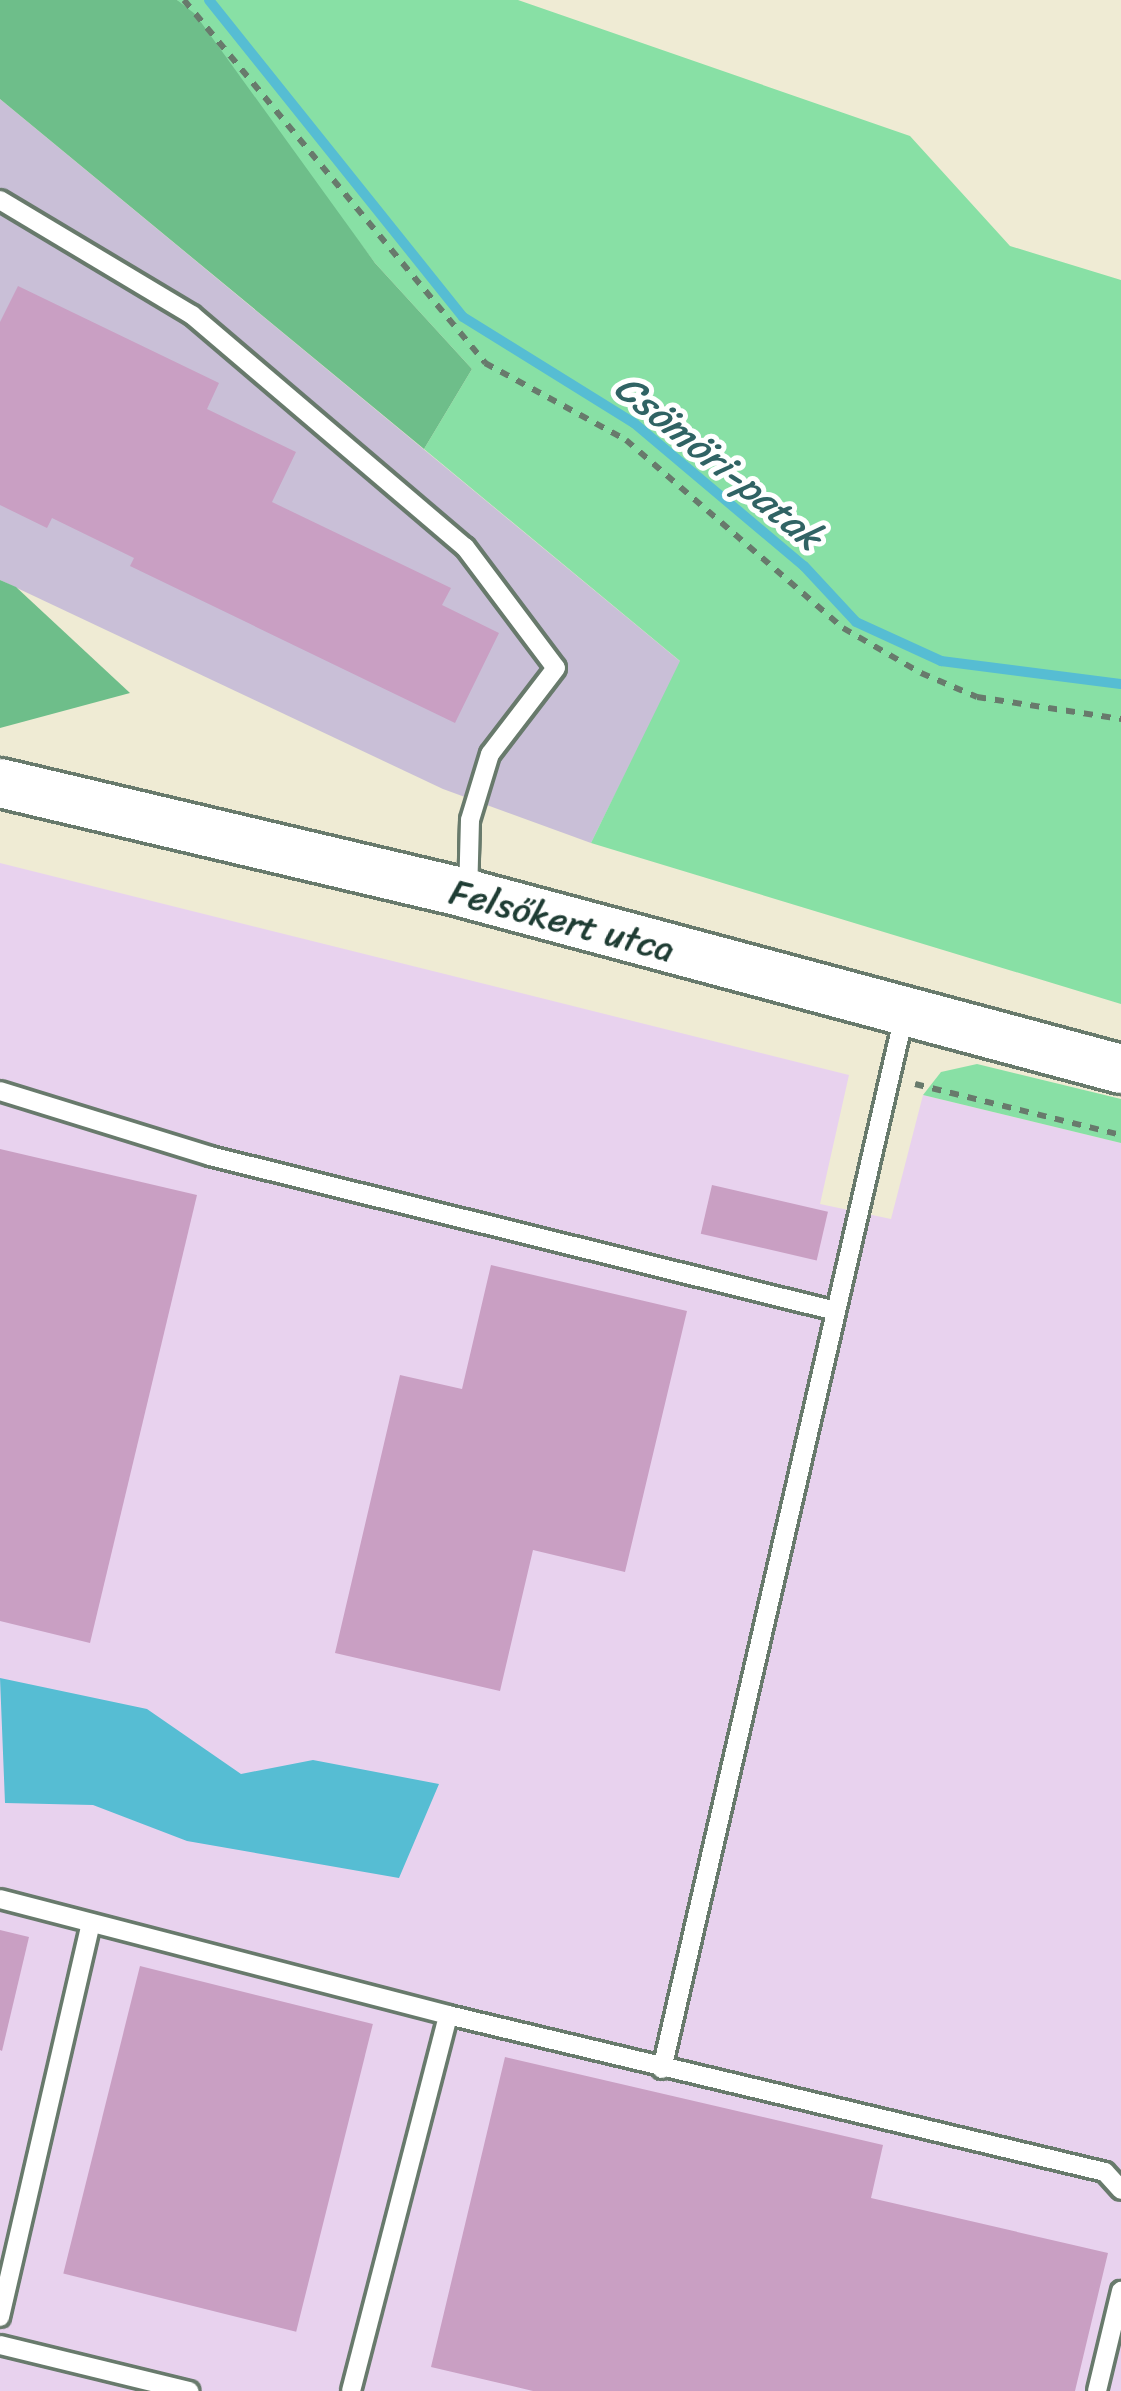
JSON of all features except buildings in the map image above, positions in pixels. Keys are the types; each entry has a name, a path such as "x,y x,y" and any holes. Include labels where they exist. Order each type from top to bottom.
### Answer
{"street":[{"name":"Felsőkert utca","path":"0,783 468,894 904,1016 1121,1069"}],"lane":[{"path":"0,200 210,330 465,547 556,668 490,754 470,820 468,894"},
{"path":"662,2069 904,1016"},
{"path":"0,1091 210,1156 836,1311"},
{"path":"0,1899 662,2069 1105,2172 1121,2190"},
{"path":"0,2317 91,1923"},
{"path":"351,2391 448,2015"},
{"path":"1097,2391 1121,2291"},
{"path":"0,2345 189,2391"}],"path":[{"path":"184,0 484,363 626,440 843,628 921,673 977,697 1121,719"},
{"path":"893,1079 1121,1135"}],"shaded area":[{"path":"0,99 681,662 591,843 443,789 0,580"},
{"path":"0,863 849,1075 820,1204 891,1219 923,1095 1121,1143 1121,2391 0,2391"}],"green space":[{"path":"0,0 177,0 195,14 375,263 472,369 424,449 0,99"},
{"path":"177,0 518,0 910,136 1010,246 1121,280 1121,1004 591,843 680,661 424,449 472,369 375,263"},
{"path":"0,580 16,587 130,693 0,728"},
{"path":"977,1064 1121,1099 1121,1143 923,1095 941,1072"}],"water":[{"path":"0,1678 147,1709 241,1774 313,1760 439,1784 399,1878 187,1841 93,1805 5,1803"}],"waterway":[{"name":"Csömöri-patak","path":"209,0 463,317 634,423 804,566 856,622 941,661 1121,684"}]}
